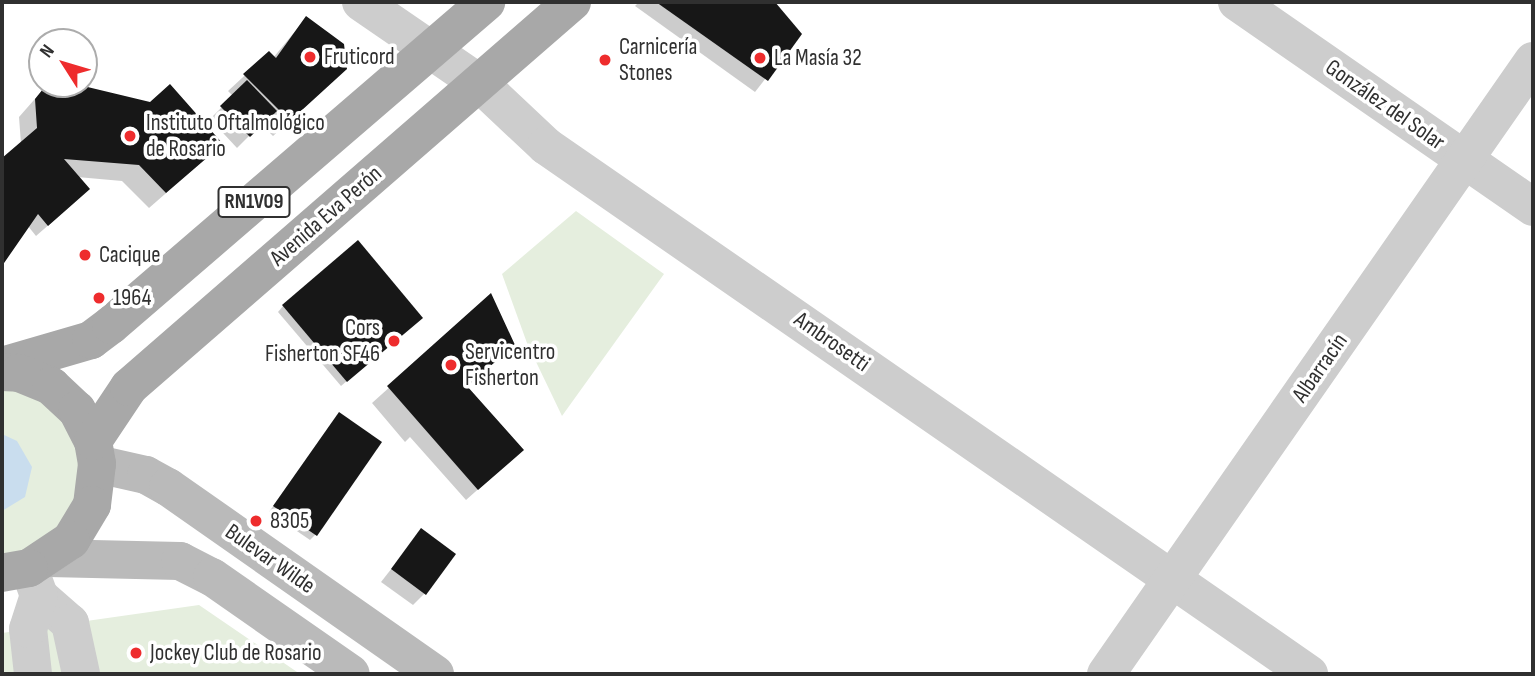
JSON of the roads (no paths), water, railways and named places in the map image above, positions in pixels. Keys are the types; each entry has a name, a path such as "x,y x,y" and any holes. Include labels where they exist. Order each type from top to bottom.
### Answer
{"main road":[{"name":"RN1V09","path":"2,366 91,340 486,2"},
{"name":"Avenida Eva Perón","path":"95,453 129,387 572,2"},
{"path":"2,372 19,373 51,386 76,410 95,453"},
{"name":"RN1V09","path":"30,574 71,540 92,505 95,453"},
{"name":"Bulevar Wilde","path":"95,453 168,487 435,674"},
{"name":"Bulevar Wilde","path":"30,574 180,561 212,577 351,674"}],"street":[{"name":"Ambrosetti","path":"361,2 479,83 546,146 1174,577 1309,674"},
{"name":"González del Solar","path":"1237,2 1533,207"},
{"name":"Albarracín","path":"1106,674 1466,161 1533,61"},
{"path":"30,574 29,629 33,674"},
{"path":"30,574 70,623 81,674"}],"water":[{"path":"2,434 17,441 32,467 25,497 2,511"}],"place":[{"name":"Fruticord","path":"310,57"},
{"name":"La Masía 32","path":"760,58"},
{"name":"Carnicería Stones","path":"605,60"},
{"name":"Instituto Oftalmológico de Rosario","path":"130,136"},
{"name":"Cacique","path":"85,255"},
{"name":"1964","path":"99,298"},
{"name":"Cors Fisherton SF46","path":"394,341"},
{"name":"Servicentro Fisherton","path":"451,365"},
{"name":"8305","path":"256,521"},
{"name":"Jockey Club de Rosario","path":"136,653"}]}
